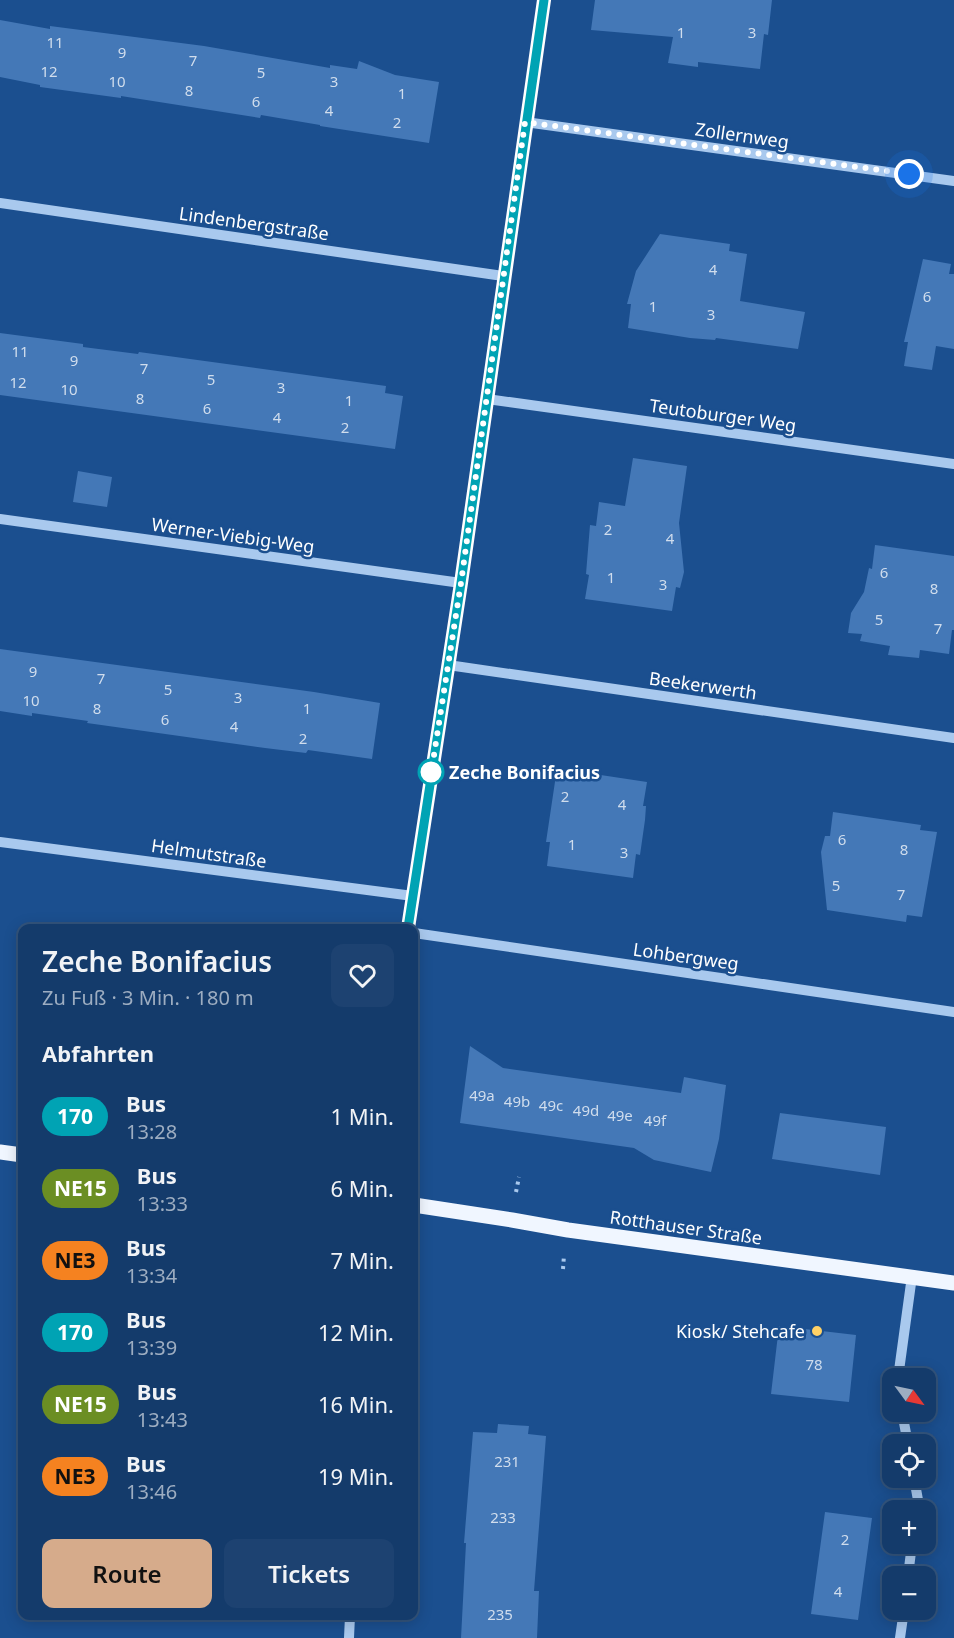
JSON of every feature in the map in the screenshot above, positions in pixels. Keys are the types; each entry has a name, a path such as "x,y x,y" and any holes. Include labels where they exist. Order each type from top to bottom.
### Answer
{"main road":[{"path":"0,1152 18,1154"},
{"name":"Rotthauser Straße","path":"418,1206 568,1230 954,1283"}],"street":[{"path":"409,924 461,583 544,0"},
{"name":"Zollernweg","path":"525,122 954,181"},
{"name":"Lindenbergstraße","path":"0,203 503,276"},
{"name":"Teutoburger Weg","path":"487,399 954,464"},
{"name":"Werner-Viebig-Weg","path":"0,519 461,583"},
{"name":"Beekerwerth","path":"448,665 954,738"},
{"name":"Helmutstraße","path":"0,842 413,896"},
{"name":"Lohbergweg","path":"418,934 954,1012"},
{"path":"899,1368 912,1276"},
{"path":"349,1638 350,1620"},
{"path":"900,1638 903,1620"}],"building":[{"path":"595,0 772,0 768,35 764,34 760,69 698,62 698,67 668,63 673,37 591,30"},
{"path":"0,20 50,29 50,26 204,46 330,68 330,65 357,69 359,61 395,75 439,82 429,143 261,115 260,118 121,96 121,98 40,87 40,85 0,77"},
{"path":"660,234 730,244 729,251 747,254 740,301 805,312 798,349 716,338 715,340 690,338 628,328 631,304 627,304 636,271"},
{"path":"923,259 951,264 949,274 954,274 954,349 936,346 932,370 904,366 908,342 904,342"},
{"path":"0,333 83,344 83,347 138,354 139,352 386,386 385,393 403,396 395,449 0,395"},
{"path":"633,458 687,466 679,523 684,572 680,588 676,587 672,611 585,599 589,575 586,574 590,525 596,526 599,502 625,506"},
{"path":"78,471 112,477 107,507 73,502"},
{"path":"875,545 954,556 954,630 952,630 949,654 920,650 919,658 888,655 890,646 860,641 862,634 848,633 851,613 864,592 869,568 872,569"},
{"path":"0,649 380,703 372,759 308,750 306,753 265,748 32,713 32,716 0,711"},
{"path":"561,769 647,782 640,855 636,854 633,878 547,866 550,842 546,842 556,775 560,776"},
{"path":"833,812 921,825 920,830 937,832 922,917 907,915 906,922 827,910 821,852 825,836 830,836"},
{"path":"470,1046 503,1068 681,1093 684,1077 726,1085 719,1139 711,1172 654,1160 634,1148 460,1123"},
{"path":"780,1113 886,1127 880,1175 772,1159"},
{"path":"779,1326 856,1335 849,1402 771,1394"},
{"path":"498,1424 529,1426 528,1434 546,1436 534,1591 539,1591 537,1638 461,1638 466,1543 464,1543 473,1432 497,1433"},
{"path":"825,1512 872,1518 858,1620 811,1614"}],"bus line":[{"name":"170","path":"409,924 461,583 506,254 544,0"}],"place":[{"name":"Zeche Bonifacius","path":"431,772"},
{"name":"Kiosk/ Stehcafe","path":"817,1331"}],"route":[{"path":"431,772 431,774 461,583 525,122 909,174"}]}
